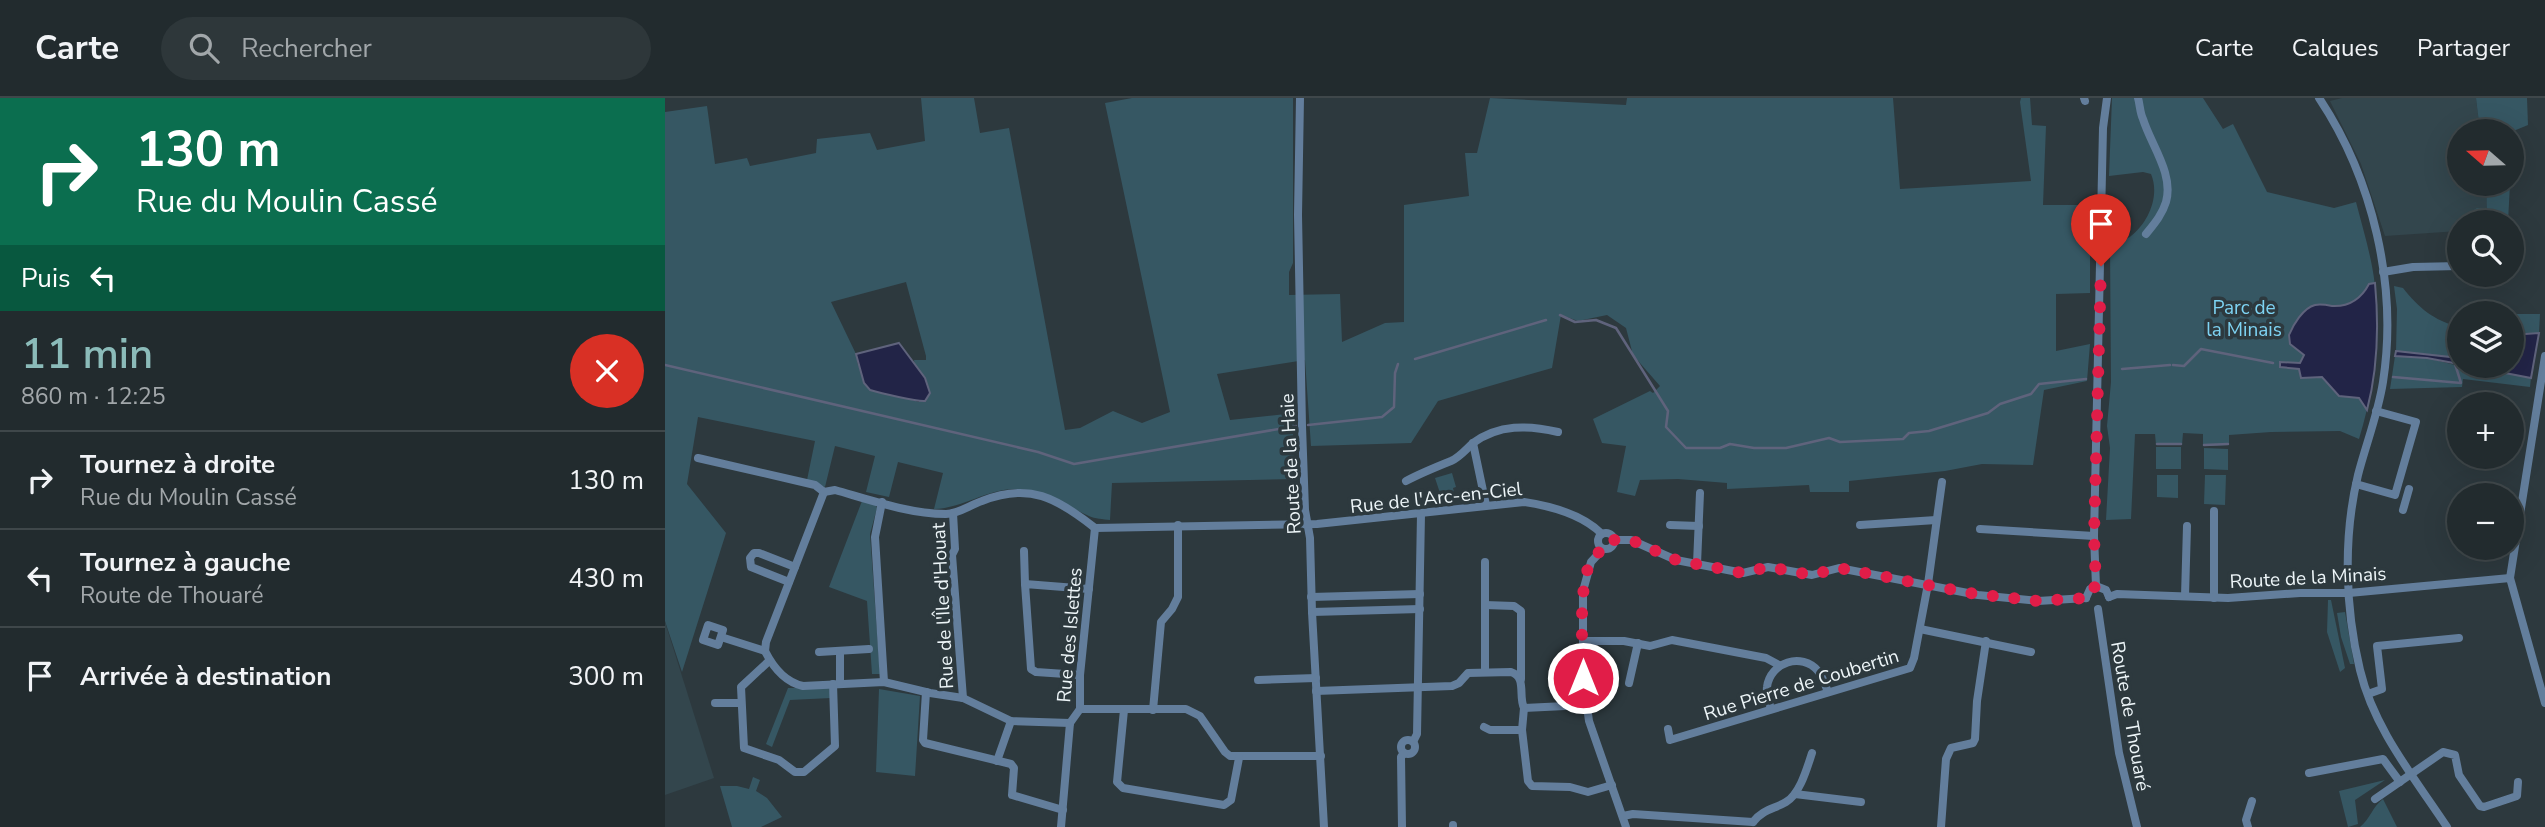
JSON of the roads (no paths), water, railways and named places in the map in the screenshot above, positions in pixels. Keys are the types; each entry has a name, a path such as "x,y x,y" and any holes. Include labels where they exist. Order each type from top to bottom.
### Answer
{"street":[{"name":"Route de la Haie","path":"1300,98 1300,341 1324,827"},
{"path":"2096,586 2094,536 2103,128 2107,98"},
{"path":"2138,98 2142,118 2157,152 2168,190 2159,218 2146,234"},
{"path":"2319,98 2340,135 2374,224 2383,272 2388,330 2384,375 2356,484 2350,519 2349,593 2356,649 2368,694 2385,734 2447,827"},
{"path":"2383,272 2413,267 2447,266"},
{"path":"2545,356 2542,397 2510,578 2545,703"},
{"path":"2376,411 2416,422 2395,495"},
{"path":"1406,481 1438,464 1451,461 1473,443 1507,428 1531,427 1558,432"},
{"path":"1473,443 1486,505"},
{"path":"698,457 815,485 824,492 835,491 927,513 953,513 1013,492 1033,493 1059,501 1095,528"},
{"name":"Rue Pierre de Coubertin","path":"1668,729 1670,740 1908,670 1913,663 1920,629 1942,482"},
{"path":"2356,484 2406,498"},
{"path":"2403,510 2409,489"},
{"path":"824,492 766,642 765,651 769,661 793,684 803,686 884,682 963,698 1011,721 1070,723"},
{"path":"1697,564 1700,493"},
{"path":"882,502 875,537 884,682"},
{"name":"Rue de l'Arc-en-Ciel","path":"1095,528 1307,524 1524,502 1543,505 1590,522 1602,534"},
{"path":"2214,511 2214,598"},
{"name":"Rue de l'Île d'Houat","path":"953,513 955,549 952,555 963,698"},
{"path":"1402,827 1401,757 1404,752 1401,749 1406,740 1413,742 1417,734 1421,514"},
{"path":"1860,525 1936,520"},
{"path":"1153,710 1161,622 1177,603 1178,597 1178,525"},
{"path":"1670,525 1699,526"},
{"path":"2185,597 2186,526"},
{"name":"Rue des Islettes","path":"1062,827 1070,723 1080,709 1080,675 1095,528"},
{"path":"1980,529 2094,536"},
{"path":"1603,549 1598,543 1602,534 1610,534 1614,540"},
{"path":"1614,540 1631,540 1676,560 1743,573 1768,567 1812,575 1839,568 1975,594 2038,601 2086,598"},
{"path":"1614,540 1611,547 1603,549 1594,557 1587,573 1583,591 1583,678 1586,705 1599,752 1626,827"},
{"path":"1024,551 1031,669 1036,672 1080,675"},
{"path":"789,582 751,567 750,558 754,553 759,553 796,567"},
{"path":"1485,562 1485,671"},
{"name":"Route de la Minais","path":"2109,597 2117,594 2214,598 2349,593 2510,578"},
{"path":"1025,584 1089,589"},
{"path":"2096,586 2106,590 2109,597 2104,606 2098,609 2091,607 2086,598 2088,592 2096,586"},
{"path":"1311,597 1420,594"},
{"path":"1485,606 1514,606 1521,611 1521,701 1524,708 1522,730 1528,781 1532,786 1570,787 1588,792 1612,785"},
{"path":"1312,612 1420,609"},
{"name":"Route de Thouaré","path":"2098,609 2119,753 2137,827"},
{"path":"1920,629 2031,652"},
{"path":"721,637 765,651"},
{"path":"2368,694 2382,689 2377,646 2459,638"},
{"path":"1583,641 1623,641 1650,646 1672,640 1766,659 1779,666"},
{"path":"1941,827 1947,759 1951,748 1973,743 1975,739 1977,701 1986,641"},
{"path":"1629,684 1638,643"},
{"path":"819,652 869,649"},
{"path":"769,661 741,687 744,748 779,760 795,772 804,772 835,746 840,651"},
{"path":"1771,709 1767,687 1770,677 1779,666 1792,661 1813,666 1820,673 1828,692"},
{"path":"1316,691 1452,686 1468,673 1485,671 1511,672 1521,679"},
{"path":"1258,680 1316,678"},
{"path":"926,692 925,743 1011,764 1014,768 1012,792 1016,798 1063,810"},
{"path":"715,703 741,702"},
{"path":"1524,708 1586,705"},
{"path":"1080,709 1193,712 1200,716 1225,752 1239,758 1321,756"},
{"path":"1124,710 1117,782 1123,788 1224,805 1231,800 1239,758"},
{"path":"997,761 1011,721"},
{"path":"1484,727 1490,730 1522,730"},
{"path":"2375,799 2443,752 2455,755 2459,775 2480,806 2517,796 2518,782"},
{"path":"1623,816 1633,814 1753,824 1758,815 1788,801 1795,794 1812,754"},
{"path":"2309,773 2383,759 2400,782"},
{"path":"1795,794 1861,802"},
{"path":"2248,827 2246,820 2252,801"}],"water":[{"path":"2375,283 2377,347 2367,410 2359,398 2339,396 2322,377 2301,378 2299,369 2280,367 2280,362 2300,363 2304,355 2290,344 2289,335 2306,310 2317,305 2338,306 2350,303 2359,298 2369,284"},
{"path":"2539,333 2531,378 2524,377 2524,334"},
{"path":"899,343 925,378 930,393 925,401 870,390 864,383 856,354"},
{"path":"2396,351 2447,357 2447,362 2427,358 2395,356"}],"waterway":[{"path":"1560,315 1575,322 1596,320 1616,328 1668,411 1666,427 1686,448 1720,448 1730,444 1754,448 1786,448 1829,438 1840,442 1903,439 1909,433 1929,431 1988,413 2000,404 2031,394 2039,384 2086,379"},
{"path":"1415,359 1546,320"},
{"path":"2173,365 2184,366 2201,349 2273,363"},
{"path":"1308,425 1382,417 1394,407 1395,373 1398,364"},
{"path":"665,365 1038,452 1074,464 1296,426"},
{"path":"2122,369 2170,365"},
{"path":"2393,377 2461,383 2459,378"},
{"path":"2157,444 2181,444"},
{"path":"2204,445 2228,444"}],"park label":[{"name":"Parc de la Minais","path":"2244,318"}]}
